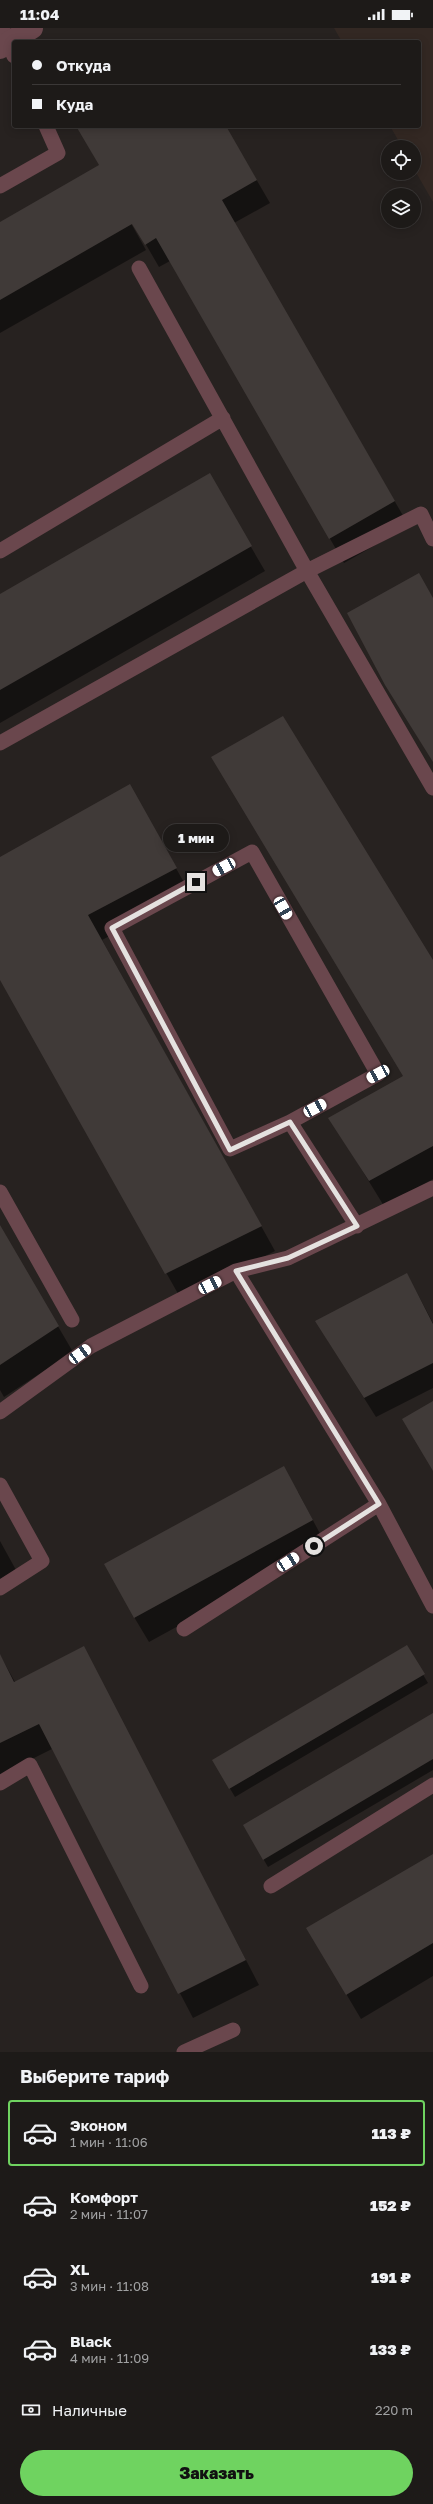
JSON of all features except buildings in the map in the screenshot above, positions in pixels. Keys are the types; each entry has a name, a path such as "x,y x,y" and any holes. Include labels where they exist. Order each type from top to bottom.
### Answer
{"street":[{"path":"12,40 32,28"}],"lane":[{"path":"0,186 58,153 47,128"},
{"path":"139,268 307,571 433,788"},
{"path":"0,551 223,418"},
{"path":"0,743 307,571 421,514 433,539"},
{"path":"252,852 378,1074 290,1122 230,1150 112,928 252,852"},
{"path":"290,1122 357,1226"},
{"path":"0,1412 91,1346 236,1271 288,1258 433,1188"},
{"path":"0,1192 72,1320"},
{"path":"236,1271 379,1504 433,1606"},
{"path":"0,1485 42,1561 0,1588"},
{"path":"184,1629 379,1504"},
{"path":"0,1783 30,1765 141,1986"},
{"path":"271,1886 433,1785"},
{"path":"184,2052 233,2030"}],"shaded area":[{"path":"334,28 433,28 433,202 420,180 421,140 398,140 391,128 421,128 421,40 341,40"}],"route":[{"path":"196,882 112,928 230,1150 290,1122 357,1226 288,1258 236,1271 379,1504 314,1546"}]}
